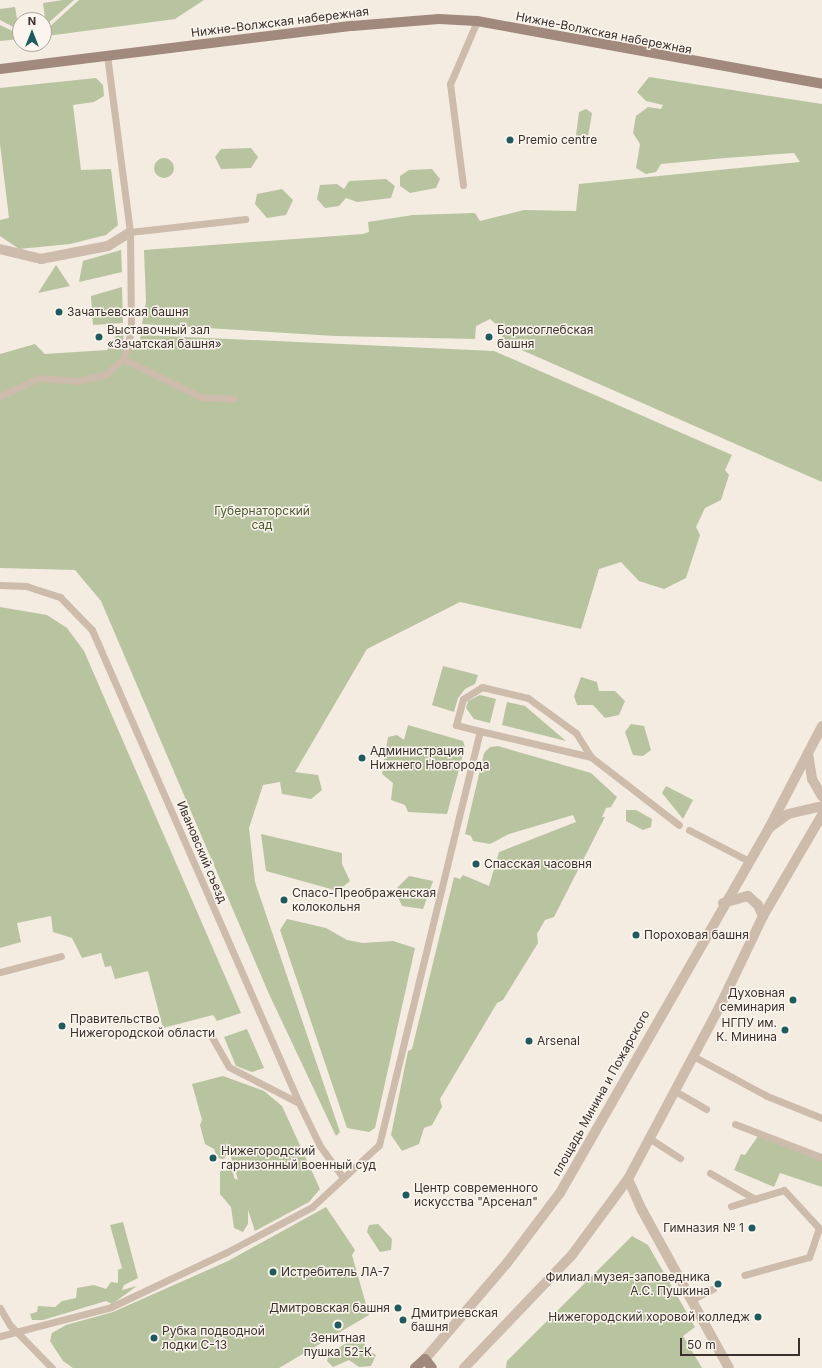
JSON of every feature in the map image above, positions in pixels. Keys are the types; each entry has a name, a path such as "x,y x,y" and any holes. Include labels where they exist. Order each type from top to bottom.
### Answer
{"main road":[{"name":"Нижне-Волжская набережная","path":"0,69 352,26 439,19 477,21 822,84"},
{"name":"площадь Минина и Пожарского","path":"415,1368 425,1359"},
{"path":"425,1359 432,1368"}],"street":[{"path":"0,249 41,259 108,246 130,232"},
{"name":"площадь Минина и Пожарского","path":"425,1359 507,1263 560,1193 747,860 769,828 822,726"},
{"path":"808,753 812,779 822,796"},
{"name":"площадь Минина и Пожарского","path":"769,828 788,814 822,806"},
{"path":"464,1368 572,1255 628,1179 675,1091 764,916 822,815"},
{"path":"723,903 748,896 758,905 764,916"},
{"path":"628,1179 691,1300 729,1368"}],"lane":[{"path":"463,185 450,84 477,21"},
{"path":"107,55 130,232 131,323"},
{"path":"130,232 245,219"},
{"path":"0,396 39,378 78,381 106,374 123,359 130,335"},
{"path":"123,359 201,397 234,399"},
{"name":"Ивановский съезд","path":"0,585 38,588 60,597 92,630 299,1103 320,1146 344,1178"},
{"path":"590,757 456,725 463,699 482,687 528,698 576,733 590,757 679,825"},
{"path":"0,1336 18,1333 134,1297 312,1207 379,1145 480,731"},
{"path":"689,830 747,860"},
{"path":"0,972 61,956"},
{"path":"209,1032 229,1066 299,1103"},
{"path":"693,1056 767,1096 822,1118"},
{"path":"675,1091 706,1109"},
{"path":"735,1124 821,1157"},
{"path":"649,1138 680,1158"},
{"path":"710,1173 755,1199"},
{"path":"731,1206 784,1190 818,1228 809,1258 744,1275"},
{"path":"691,1300 713,1289"},
{"path":"0,1308 18,1333 52,1368"}],"green space":[{"path":"74,0 52,20 52,12 44,12 43,3"},
{"path":"79,0 204,0 175,19 52,35 52,25"},
{"path":"15,7 16,12 12,12 12,26 0,20 0,9"},
{"path":"0,25 12,31 12,40 0,41"},
{"path":"649,77 822,104 822,482 501,341 503,330 490,319 476,326 475,339 335,336 142,324 146,302 144,250 363,234 369,232 368,222 413,215 475,213 480,221 524,210 576,211 579,184 800,162 794,153 725,158 661,164 656,172 646,174 636,168 640,144 633,133 636,116 648,107 661,109 663,105 646,101 637,92"},
{"path":"96,78 103,85 104,96 94,102 73,105 81,170 111,169 118,225 106,235 70,244 19,249 0,236 0,220 9,218 0,144 0,88"},
{"path":"586,109 592,113 588,137 581,141 576,135 579,112"},
{"path":"251,148 258,157 251,168 221,169 215,157 221,149"},
{"path":"160,158 168,158 174,164 174,172 168,178 160,178 154,172 154,164"},
{"path":"432,169 440,179 436,188 410,193 400,186 400,176 409,170"},
{"path":"386,179 395,186 391,198 357,202 346,198 339,206 325,208 317,199 320,185 337,184 344,189 349,181"},
{"path":"282,189 293,200 286,215 267,218 255,204 257,194"},
{"path":"121,250 122,272 79,282 83,261"},
{"path":"56,265 70,286 38,293"},
{"path":"122,287 123,323 93,325 91,296"},
{"name":"Губернаторский сад","path":"124,335 121,349 138,348 141,335 494,351 732,455 725,470 729,475 721,500 705,508 696,527 700,535 686,578 664,589 639,581 621,562 599,569 581,629 460,602 367,649 295,772 318,775 322,790 311,799 282,794 280,782 263,785 249,828 255,882 340,1132 336,1136 269,994 101,601 75,570 0,568 0,354 35,344 45,354 107,350 116,336"},
{"path":"0,607 47,615 67,628 84,651 241,1013 217,1021 213,1015 163,1028 148,971 115,979 111,966 105,967 101,953 82,958 72,938 53,932 51,916 17,923 21,942 0,948"},
{"path":"443,666 478,675 475,684 465,689 458,698 454,712 432,705"},
{"path":"581,677 597,682 599,691 615,691 625,701 619,715 605,718 593,705 577,705 574,696"},
{"path":"480,695 496,699 490,723 474,719 466,708 468,701"},
{"path":"507,702 525,706 566,741 502,725"},
{"path":"631,724 644,726 651,750 643,756 633,755 625,732"},
{"path":"408,725 463,741 465,747 447,814 408,812 405,805 391,800 393,783 382,774 388,737 397,735 404,740"},
{"path":"498,746 591,773 617,797 611,807 606,808 602,817 605,817 554,917 545,920 537,934 538,943 503,1000 497,1003 440,1099 442,1107 432,1125 424,1128 419,1144 402,1151 391,1135 408,1051 412,1049 454,877 460,879 463,875 489,886 499,852 576,822 573,815 509,834 490,844 473,841 471,836 465,834 484,753 490,747"},
{"path":"666,786 693,800 683,819 662,793"},
{"path":"626,810 636,810 652,819 651,827 643,830 626,821"},
{"path":"261,834 342,853 342,864 350,881 338,891 266,871"},
{"path":"409,876 433,881 423,909 402,906 395,890"},
{"path":"287,919 326,928 347,940 363,943 393,941 415,948 375,1128 369,1132 347,1128 280,930"},
{"path":"247,1029 264,1068 252,1072 236,1066 224,1037"},
{"path":"223,1076 264,1091 282,1106 320,1189 309,1202 255,1231 248,1210 248,1224 243,1232 234,1228 231,1207 220,1194 220,1171 233,1170 234,1178 238,1180 226,1141 228,1153 224,1159 217,1158 214,1149 205,1144 200,1125 202,1120 192,1084"},
{"path":"758,1136 822,1160 822,1187 780,1173 774,1187 734,1170 741,1154 745,1155"},
{"path":"326,1207 355,1250 352,1255 369,1315 279,1368 73,1368 63,1361 50,1341 52,1333 66,1325 113,1312 228,1261"},
{"path":"123,1222 138,1278 124,1285 122,1290 137,1286 112,1304 106,1301 43,1320 32,1320 30,1314 37,1312 38,1306 55,1307 62,1301 76,1298 77,1288 94,1285 106,1289 111,1282 118,1283 118,1270 122,1268 110,1225"},
{"path":"378,1224 392,1239 391,1250 380,1252 367,1232 369,1225"},
{"path":"632,1236 648,1245 695,1327 683,1336 702,1368 506,1368 507,1361"},
{"path":"356,1337 365,1339 365,1349 376,1355 371,1366 359,1367 349,1360 333,1367 327,1361 329,1354"}],"place":[{"name":"Premio centre","path":"510,140"},
{"name":"Зачатьевская башня","path":"59,312"},
{"name":"Выставочный зал «Зачатская башня»","path":"99,337"},
{"name":"Борисоглебская башня","path":"489,337"},
{"name":"Администрация Нижнего Новгорода","path":"362,758"},
{"name":"Спасская часовня","path":"476,864"},
{"name":"Спасо-Преображенская колокольня","path":"284,900"},
{"name":"Пороховая башня","path":"636,935"},
{"name":"Духовная семинария","path":"793,1000"},
{"name":"Правительство Нижегородской области","path":"62,1026"},
{"name":"НГПУ им. К. Минина","path":"785,1030"},
{"name":"Arsenal","path":"529,1041"},
{"name":"Нижегородский гарнизонный военный суд","path":"213,1158"},
{"name":"Центр современного искусства \"Арсенал\"","path":"406,1195"},
{"name":"Гимназия № 1","path":"752,1228"},
{"name":"Истребитель ЛА-7","path":"273,1272"},
{"name":"Филиал музея-заповедника А.С. Пушкина","path":"718,1284"},
{"name":"Дмитровская башня","path":"398,1308"},
{"name":"Нижегородский хоровой колледж","path":"758,1317"},
{"name":"Дмитриевская башня","path":"403,1320"},
{"name":"Зенитная пушка 52-К","path":"338,1325"},
{"name":"Рубка подводной лодки С-13","path":"154,1338"}]}
